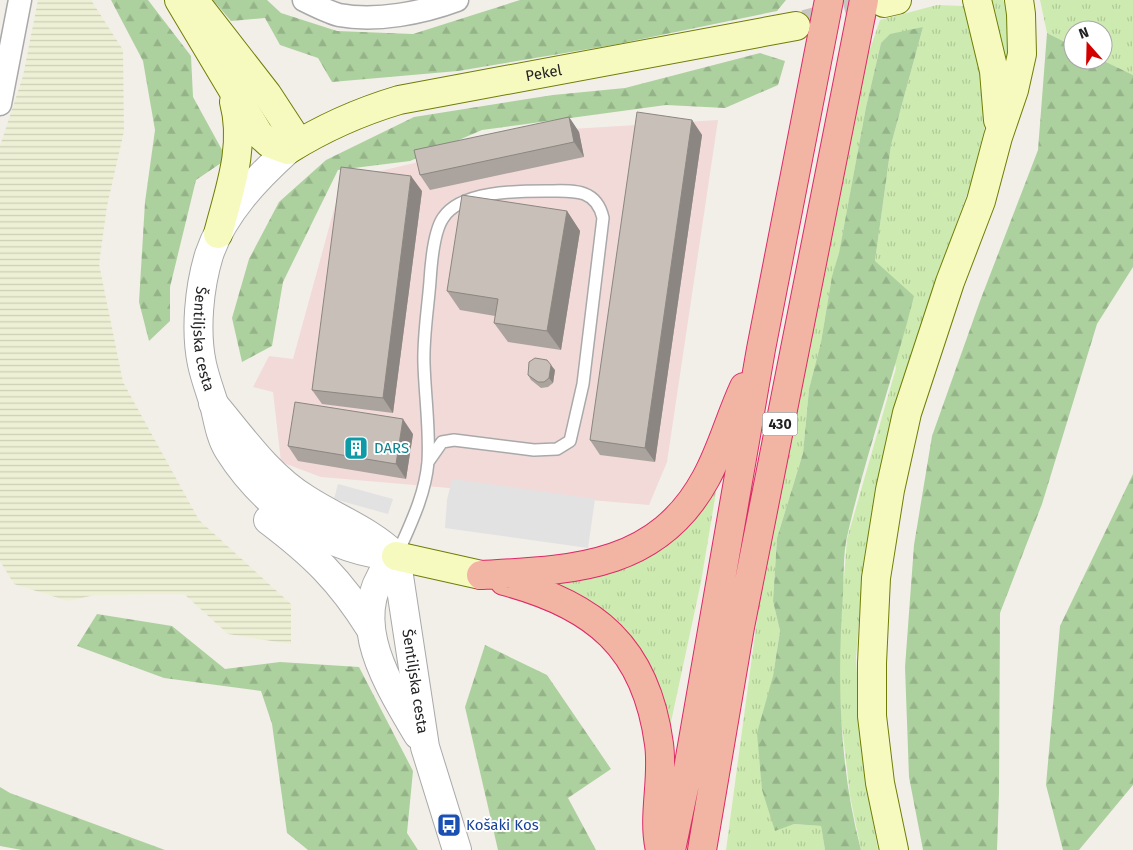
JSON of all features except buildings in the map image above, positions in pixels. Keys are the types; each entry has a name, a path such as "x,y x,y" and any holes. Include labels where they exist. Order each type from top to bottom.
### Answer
{"highway":[{"name":"430","path":"671,850 688,768 760,349 828,0"},
{"name":"430","path":"702,850 740,628 882,1"},
{"path":"480,575 584,567 615,558 642,544 666,527 690,503 706,478 719,450 728,420 760,349"},
{"path":"480,575 536,590 575,608 605,628 630,658 647,696 659,744 660,793 656,833 660,850"}],"main road":[{"path":"179,0 259,134 269,143 293,147"},
{"path":"193,0 211,20 262,87 293,147"},
{"path":"977,0 994,71 998,137"},
{"path":"894,850 880,783 872,716 872,664 876,578 890,490 907,413 950,282 981,201 998,137 1014,90 1022,54 1022,14 1019,0"},
{"name":"Pekel","path":"293,147 310,135 399,100 796,26"},
{"path":"218,234 238,152 237,114 229,84"},
{"path":"396,556 480,575"}],"street":[{"path":"0,104 20,0"},
{"path":"304,0 339,15 360,16 415,12 457,0"},
{"name":"Šentiljska cesta","path":"293,147 264,172 240,199 218,234 204,276 199,329 202,363 214,402 220,433 228,450 242,469 267,496 311,528 360,551 396,556"},
{"name":"Šentiljska cesta","path":"214,402 279,479 305,499 374,536 396,556 402,585 424,747"},
{"path":"242,469 250,497 259,513 329,572 346,591 370,628"},
{"name":"Šentiljska cesta","path":"396,556 378,580 372,595 370,628 383,670 424,747 458,850"}],"lane":[{"path":"396,556 422,496 428,462 424,362 432,256 442,218 456,206 482,196 513,191 580,191 592,198 601,209 603,218 582,384 570,442 557,449 534,450 448,441 442,442 435,449 428,462"}],"shaded area":[{"path":"718,120 667,462 649,505 321,477 281,462 273,392 253,387 269,356 293,359 342,180 555,130"},
{"path":"452,479 595,499 588,548 445,528 447,500"},
{"path":"338,484 393,499 388,514 334,499"}],"green space":[{"path":"38,0 91,0 123,50 124,131 107,206 99,264 123,382 199,520 291,604 291,644 228,634 184,594 95,595 68,601 14,584 0,561 0,146 23,76"},
{"path":"111,0 148,0 191,56 193,97 227,159 196,180 170,287 170,321 149,341 139,302 145,202 155,130 143,61"},
{"path":"213,0 267,0 281,13 337,31 413,34 520,0 786,0 777,11 613,45 458,71 332,82 318,58 280,45 265,18 231,21"},
{"path":"991,0 1003,0 1008,16 1010,34 1007,68"},
{"path":"1040,0 1133,0 1133,75 1113,65 1113,20 1063,20 1063,41 1047,33"},
{"path":"937,5 964,6 971,19 986,74 988,114 971,183 941,267 885,452 864,558 856,658 862,756 878,850 861,850 850,796 841,717 838,654 847,539 896,368 875,261 891,145 923,27 881,43 866,107 839,254 832,276 821,342 809,389 803,453 777,538 773,601 780,631 773,676 794,824 821,826 825,850 726,850 764,567 861,75 880,20"},
{"path":"923,27 891,145 875,261 914,296 862,476 847,537 844,558 840,690 848,787 861,850 825,850 821,826 794,824 775,831 762,790 757,733 773,676 780,631 773,601 777,538 803,453 809,389 821,342 832,276 839,253 866,107 881,43 890,34"},
{"path":"1047,33 1063,41 1063,70 1113,70 1113,65 1133,75 1133,267 1097,324 1042,504 1000,613 997,850 923,850 909,777 905,667 914,545 932,436 980,301 1038,150"},
{"path":"760,53 785,61 778,85 725,108 666,105 482,130 410,161 338,170 283,282 272,346 242,362 232,318 249,259 279,202 326,160 414,117 553,95 625,88"},
{"path":"1133,474 1133,785 1079,850 1063,850 1046,785 1060,626"},
{"path":"718,480 701,582 668,736 660,712 548,583 612,573 653,550"},
{"path":"97,614 172,626 225,669 280,662 359,667 413,771 407,833 418,850 308,850 287,833 272,724 261,691 164,678 77,646"},
{"path":"485,645 547,675 611,769 568,798 596,850 498,850 465,707"},
{"path":"0,787 10,793 165,850 22,850 0,846"}],"tunnel":[{"path":"805,24 884,3"}],"place":[{"name":"DARS","path":"356,448"},
{"name":"Košaki Kos","path":"449,825"}]}
